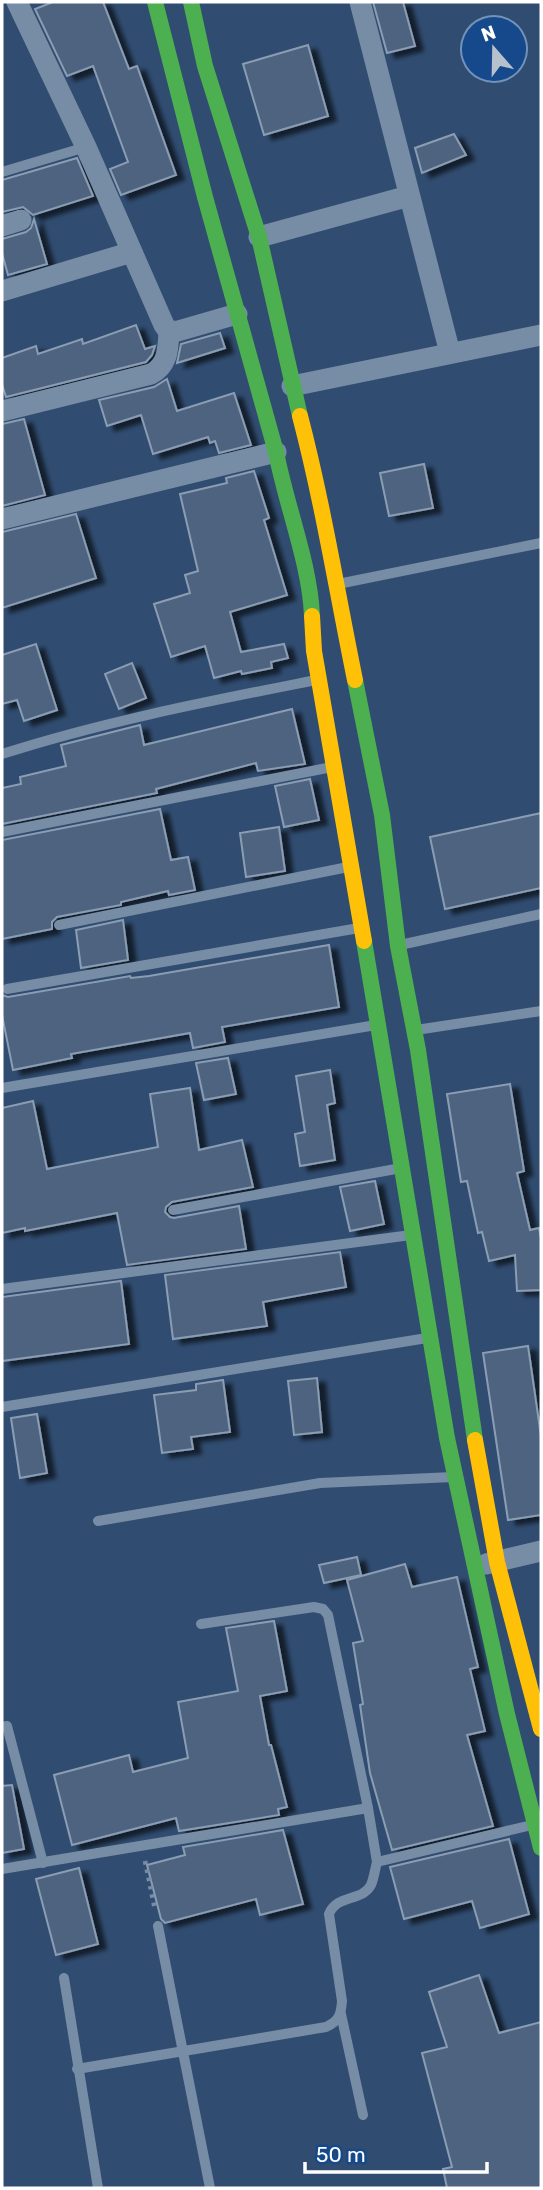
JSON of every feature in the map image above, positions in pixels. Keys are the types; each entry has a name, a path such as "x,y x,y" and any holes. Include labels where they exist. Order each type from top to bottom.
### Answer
{"main road":[{"path":"155,2 201,184 276,452 284,493 324,588 340,607 382,815 398,946 414,1031 473,1426 498,1562 541,1729"},
{"path":"191,2 205,66 259,237 292,386 314,469 324,588 314,652 455,1477 507,1713 538,1823 541,1848"}],"street":[{"path":"2,411 151,374 159,369 165,359 169,332 17,2"},
{"path":"360,2 450,353"},
{"path":"259,237 409,196"},
{"path":"2,291 132,252"},
{"path":"169,332 237,314"},
{"path":"292,386 541,335"},
{"path":"2,519 276,452"},
{"path":"474,1566 541,1551"}],"lane":[{"path":"2,172 86,147"},
{"path":"324,588 541,543"},
{"path":"2,754 53,737 148,714 319,679"},
{"path":"2,832 334,766"},
{"path":"59,925 352,866"},
{"path":"398,946 541,914"},
{"path":"6,989 362,928"},
{"path":"414,1031 541,1011"},
{"path":"2,1088 379,1025"},
{"path":"173,1210 402,1168"},
{"path":"2,1289 414,1235"},
{"path":"2,1407 431,1338"},
{"path":"98,1521 320,1483 455,1477"},
{"path":"201,1624 314,1607 323,1608 328,1615 377,1862 372,1884 365,1893 340,1901 332,1906 329,1914 342,2001 341,2014 363,2115"},
{"path":"2,1727 7,1726 43,1863"},
{"path":"2,1869 368,1808"},
{"path":"377,1862 538,1823"},
{"path":"158,1926 210,2188"},
{"path":"64,1978 97,2188"},
{"path":"77,2069 326,2027 335,2023 341,2014"}],"path":[{"path":"142,1846 158,1926"}],"building":[{"path":"53,2 103,2 129,69 137,66 176,175 121,195 110,169 128,162 93,66 67,76 35,9"},
{"path":"373,2 403,2 415,46 387,53"},
{"path":"308,45 328,116 264,135 243,64"},
{"path":"454,134 466,155 422,173 415,148"},
{"path":"77,158 93,196 33,215 23,207 2,212 2,180"},
{"path":"34,219 47,264 8,275 2,253 2,239 26,232 31,228"},
{"path":"136,325 145,349 155,346 146,362 6,397 2,384 2,358 36,346 38,354 82,339 83,344"},
{"path":"220,333 225,348 177,363 181,344"},
{"path":"167,379 177,411 234,393 251,445 219,453 215,441 210,443 208,437 153,454 141,415 107,426 99,400 154,387"},
{"path":"24,419 45,495 2,506 2,424"},
{"path":"424,464 433,508 389,516 380,473"},
{"path":"254,471 269,518 264,520 287,595 230,612 241,652 284,644 288,658 271,662 272,668 242,674 241,671 214,678 205,646 171,657 154,604 190,593 185,575 198,571 180,494 227,483 226,478"},
{"path":"76,514 96,578 2,608 2,532"},
{"path":"36,644 57,710 24,721 17,700 2,704 2,655"},
{"path":"132,663 146,698 119,709 105,674"},
{"path":"292,709 305,764 258,771 256,763 156,789 157,793 2,824 2,788 21,784 20,777 66,766 61,745 140,725 144,745"},
{"path":"310,779 319,820 284,827 275,786"},
{"path":"160,809 171,860 188,857 195,890 169,895 168,891 121,902 121,905 57,917 52,922 52,929 2,939 2,840"},
{"path":"541,813 541,888 445,909 430,837"},
{"path":"279,827 285,871 246,877 240,833"},
{"path":"123,920 128,960 81,968 76,930"},
{"path":"329,945 339,1007 222,1027 225,1042 193,1048 190,1033 71,1054 72,1058 13,1070 2,1015 2,995 8,997 130,976 149,976"},
{"path":"228,1058 236,1094 204,1100 196,1063"},
{"path":"330,1070 335,1103 327,1105 335,1160 300,1166 295,1134 305,1132 296,1076"},
{"path":"510,1084 524,1171 517,1173 530,1230 539,1228 541,1238 541,1290 517,1291 515,1255 489,1261 482,1232 478,1233 467,1181 461,1182 447,1094"},
{"path":"190,1088 199,1150 242,1140 253,1187 172,1202 165,1212 174,1218 239,1206 246,1249 127,1265 117,1213 2,1233 2,1108 33,1101 47,1169 158,1147 150,1094"},
{"path":"375,1181 384,1224 350,1231 340,1187"},
{"path":"340,1252 346,1287 263,1302 267,1326 173,1339 165,1275"},
{"path":"121,1281 129,1344 2,1361 2,1297"},
{"path":"528,1346 541,1436 541,1515 508,1520 483,1353"},
{"path":"317,1378 322,1432 294,1435 288,1381"},
{"path":"223,1380 230,1432 191,1437 193,1449 162,1453 154,1395 196,1390 196,1384"},
{"path":"37,1414 47,1473 20,1478 11,1418"},
{"path":"357,1557 361,1575 324,1583 319,1565"},
{"path":"405,1564 412,1587 457,1577 478,1667 470,1669 485,1731 467,1735 493,1826 392,1850 370,1773 353,1643 363,1641 347,1580"},
{"path":"274,1621 287,1691 260,1696 269,1745 287,1807 278,1809 279,1815 179,1831 176,1818 72,1845 54,1775 129,1755 133,1772 188,1758 178,1702 238,1691 226,1628"},
{"path":"12,1785 24,1849 2,1853 2,1786"},
{"path":"283,1830 303,1904 260,1915 256,1899 165,1923 161,1919 147,1865 185,1855 183,1847"},
{"path":"509,1839 529,1914 480,1928 472,1901 404,1919 390,1867"},
{"path":"79,1868 98,1944 56,1955 36,1879"},
{"path":"479,1975 499,2033 541,2022 541,2188 447,2188 443,2169 452,2167 422,2053 447,2047 429,1992"}],"traffic: fast":[{"path":"155,2 205,197 276,452 307,576 312,616"},
{"path":"191,2 205,66 259,237 300,416"},
{"path":"355,680 382,815 398,946 418,1050 475,1440"},
{"path":"364,941 447,1438 507,1714 541,1848"}],"traffic: slow":[{"path":"300,416 323,515 355,680"},
{"path":"312,616 314,651 364,941"},
{"path":"475,1440 497,1562 541,1729"}]}
